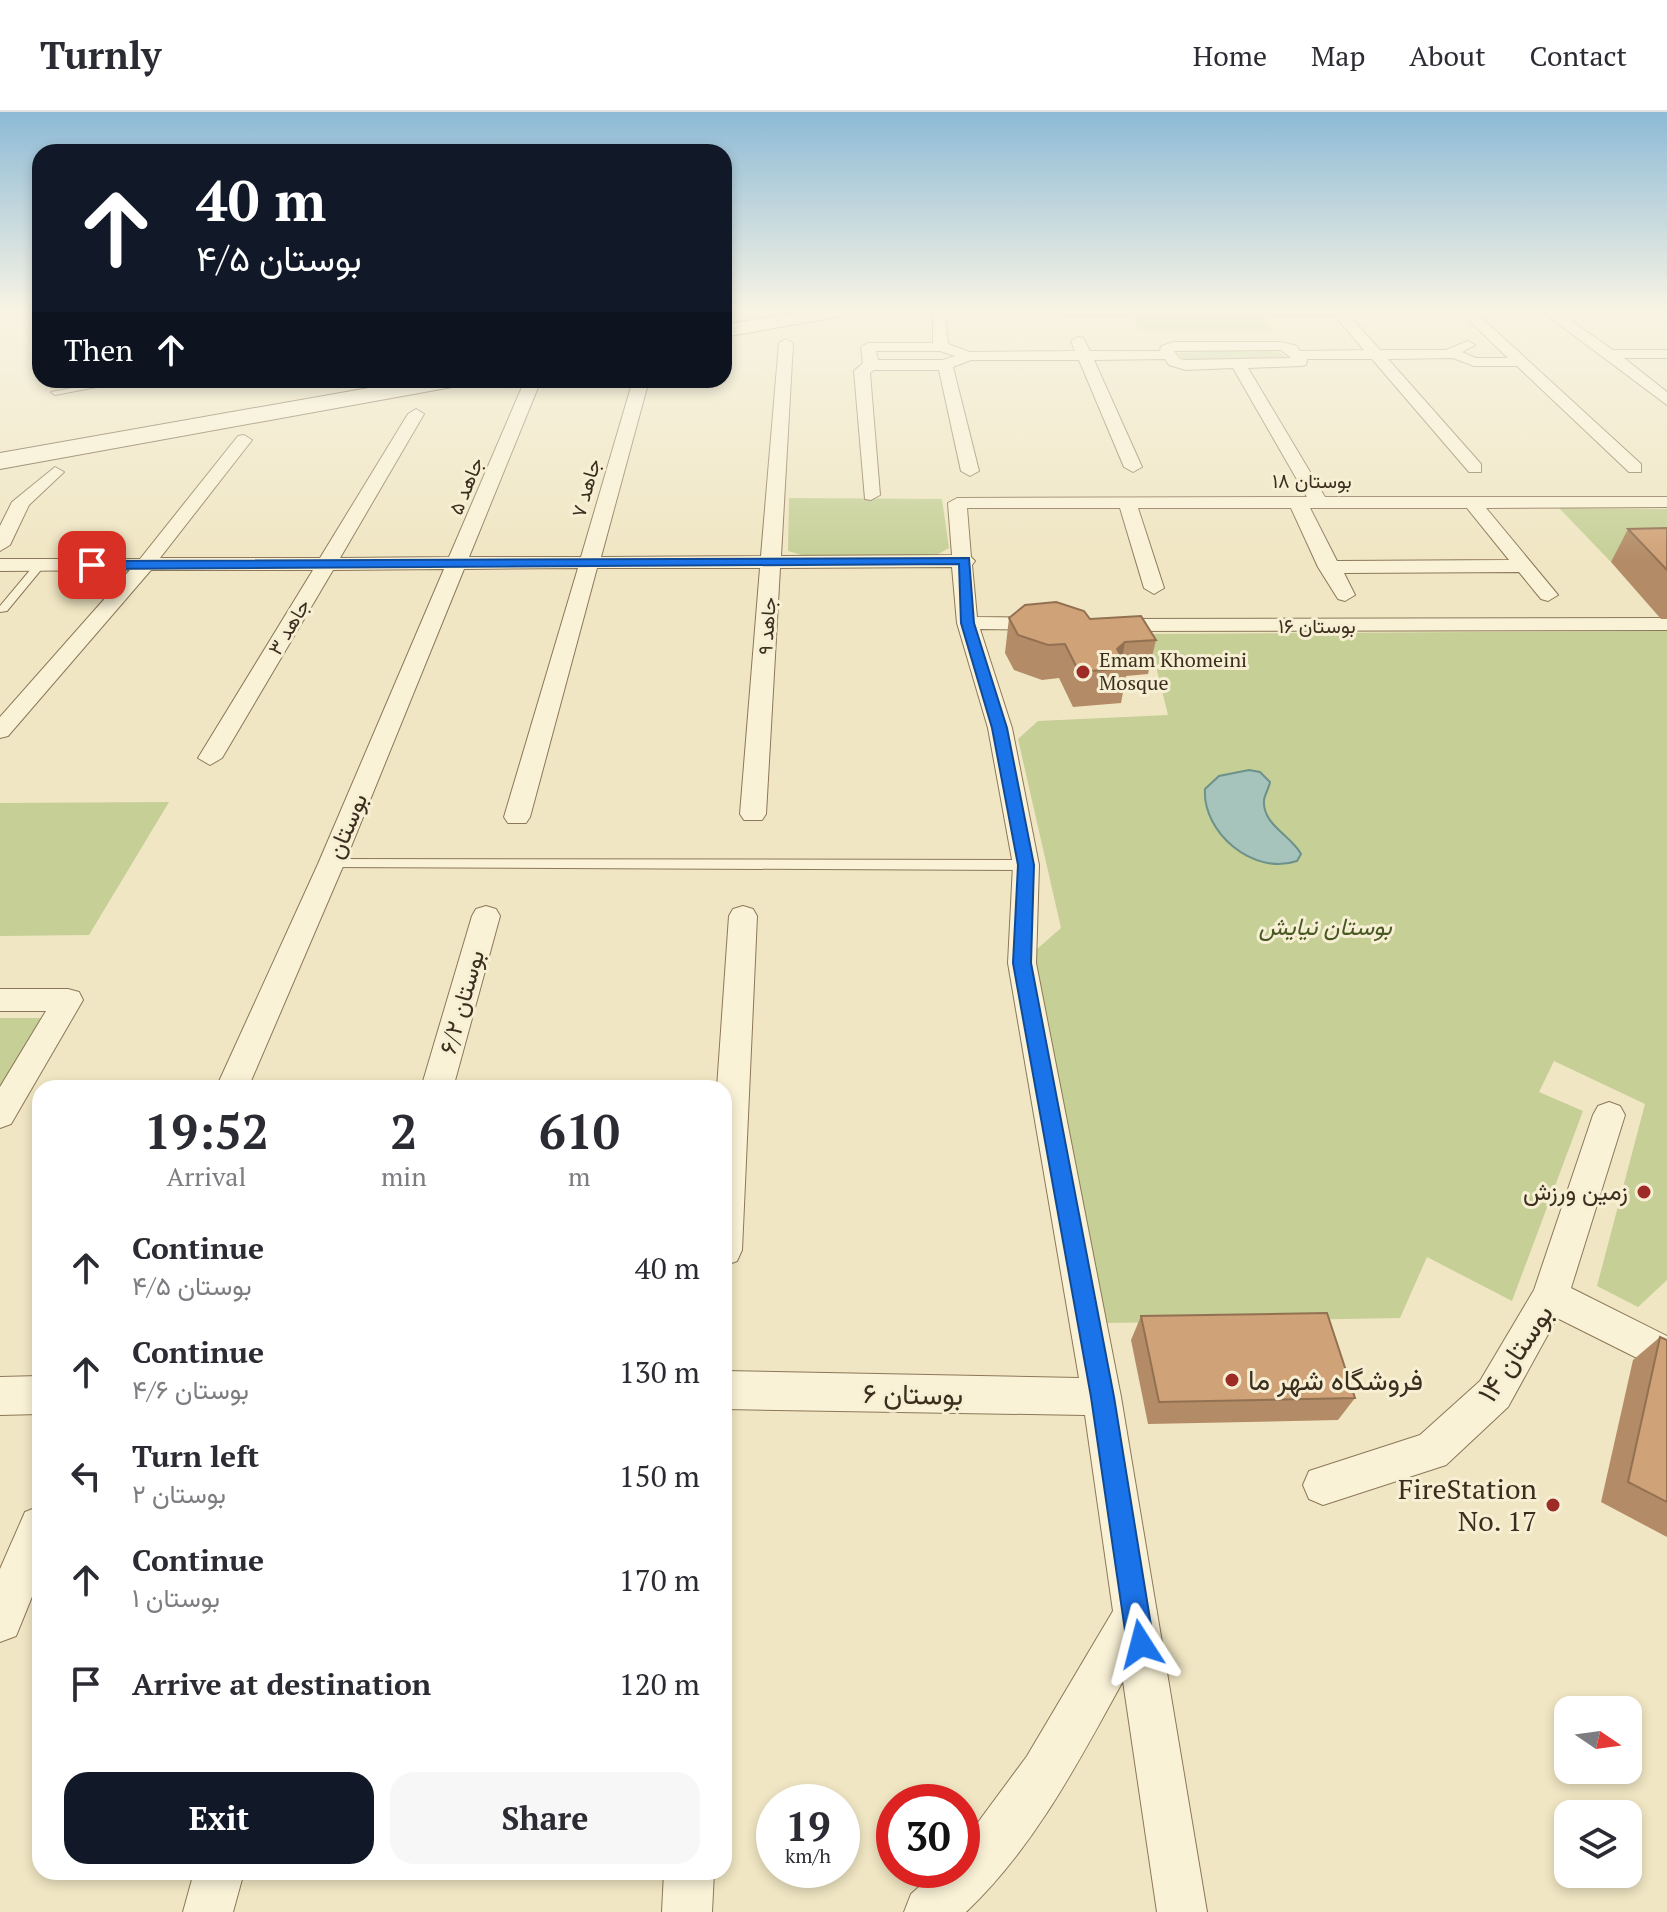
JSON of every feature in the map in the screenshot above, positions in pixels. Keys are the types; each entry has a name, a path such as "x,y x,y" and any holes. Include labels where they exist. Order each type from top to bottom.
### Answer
{"main road":[{"path":"0,461 374,394"}],"street":[{"name":"جاهد ۵","path":"458,563 527,394"},
{"name":"جاهد ۷","path":"517,817 637,394"},
{"name":"جاهد ۹","path":"753,814 783,394"},
{"path":"864,394 871,495"},
{"path":"952,394 970,471"},
{"path":"1101,394 1133,467"},
{"path":"1256,394 1319,503"},
{"path":"1411,394 1475,468"},
{"path":"1555,394 1635,468"},
{"name":"جاهد ۳","path":"210,758 416,414"},
{"path":"0,731 145,565 244,440"},
{"path":"0,545 21,502 55,472"},
{"path":"1472,502 1548,595"},
{"name":"بوستان ۱۸","path":"965,561 957,503 1667,502"},
{"path":"1127,503 1154,588"},
{"path":"1298,503 1328,567 1345,595"},
{"path":"0,565 965,561 967,623 1000,728 1026,865 1022,963 1102,1397 1182,1912"},
{"name":"بوستان","path":"236,1080 458,563"},
{"path":"1328,567 1524,566"},
{"name":"بوستان ۱۶","path":"967,623 1667,624"},
{"name":"بوستان ۶/۲","path":"439,1080 486,916"},
{"path":"732,1109 743,916"},
{"path":"0,1000 68,1000 0,1115"},
{"path":"1550,1296 1609,1115"},
{"name":"بوستان ۱۴","path":"1323,1485 1432,1451 1494,1394 1550,1296 1667,1355"},
{"name":"بوستان ۶","path":"732,1390 1102,1397"},
{"path":"0,1396 32,1395"},
{"path":"0,1620 32,1546"},
{"path":"929,1912 965,1883 1022,1804 1136,1615"},
{"path":"208,1912 217,1880"},
{"path":"687,1912 689,1880"}],"lane":[{"path":"3,609 40,565"},
{"path":"331,864 1026,865"}],"green space":[{"path":"789,498 942,499 949,548 935,556 805,556 788,551"},
{"path":"1559,508 1667,509 1667,561 1611,562"},
{"name":"بوستان نیایش","path":"1667,631 1667,1280 1638,1307 1597,1286 1645,1104 1554,1061 1539,1092 1583,1111 1512,1301 1427,1257 1400,1318 1106,1323 1028,957 1061,928 1018,739 1038,721 1168,715 1148,634"},
{"path":"169,802 89,935 0,936 0,803"},
{"path":"0,1018 44,1018 0,1089"}],"water":[{"path":"1249,770 1260,772 1270,782 1264,800 1265,809 1272,823 1301,854 1297,861 1280,864 1248,856 1221,835 1212,820 1206,805 1205,789 1219,776"}],"building":[{"path":"1667,528 1667,570 1628,529"},
{"path":"1056,602 1084,611 1090,619 1141,616 1156,640 1125,642 1117,649 1128,668 1079,672 1065,644 1048,645 1018,635 1009,618 1025,605"},
{"name":"فروشگاه شهر ما","path":"1327,1313 1355,1398 1159,1402 1141,1316"},
{"path":"1660,1337 1667,1340 1667,1502 1628,1482"}],"place":[{"name":"Emam Khomeini Mosque","path":"1083,672"},
{"name":"زمین ورزش","path":"1644,1192"},
{"name":"فروشگاه شهر ما","path":"1232,1380"},
{"name":"FireStation No. 17","path":"1553,1505"}],"route":[{"path":"92,565 965,561 967,623 1000,728 1026,865 1022,963 1102,1397 1141,1644"}]}
